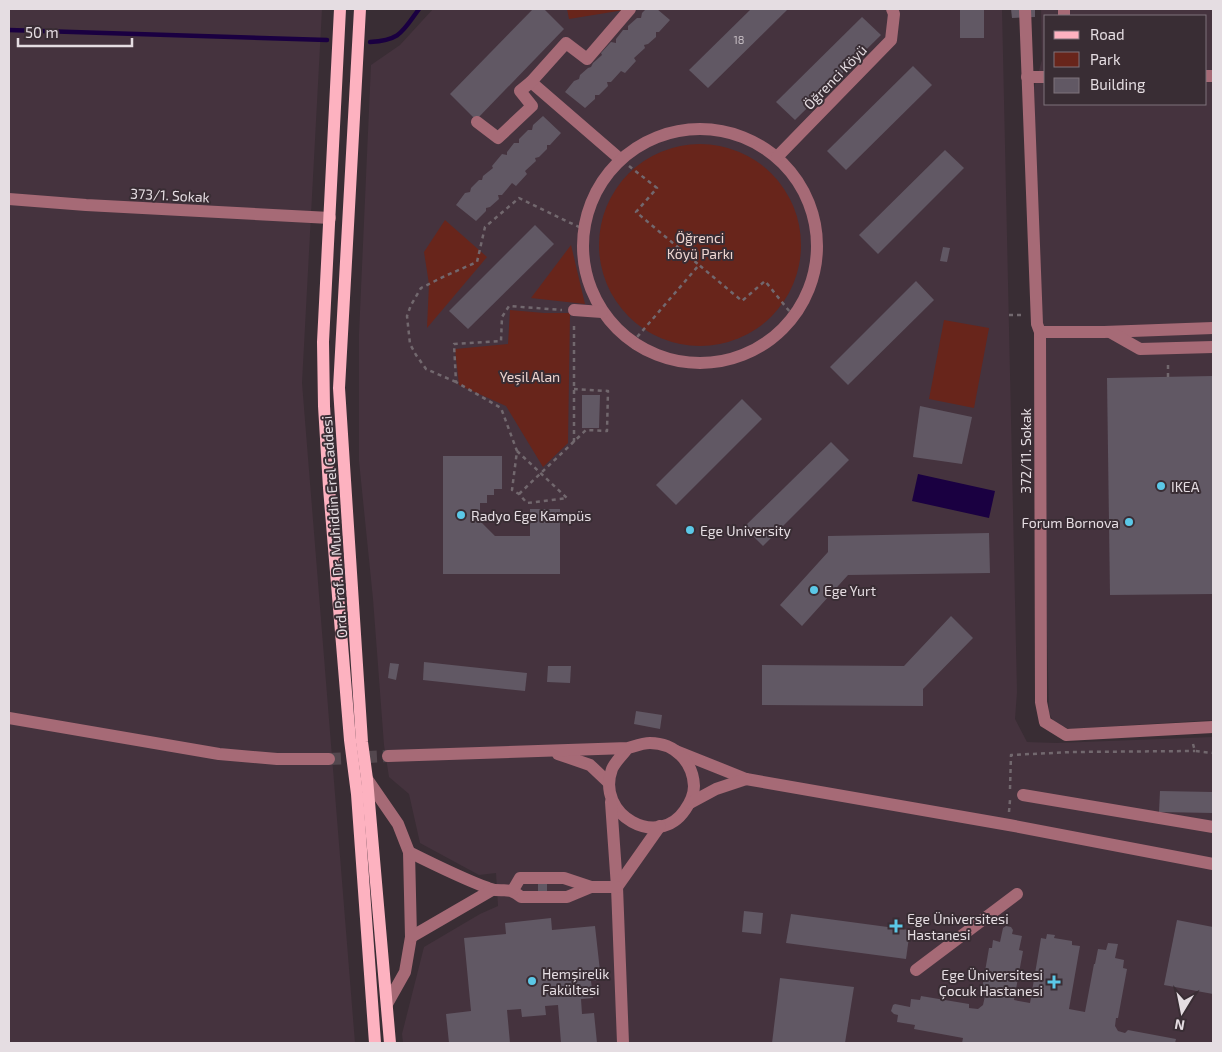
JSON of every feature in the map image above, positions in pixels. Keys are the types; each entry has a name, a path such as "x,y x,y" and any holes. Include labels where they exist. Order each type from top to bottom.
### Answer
{"main road":[{"name":"Ord. Prof. Dr. Muhiddin Erel Caddesi","path":"340,9 323,342 326,451 350,740 357,794 375,1043"},
{"name":"Ord. Prof. Dr. Muhiddin Erel Caddesi","path":"360,9 339,388 362,742 367,779 390,1043"}],"street":[{"path":"477,122 498,138 532,106 520,91 566,43 587,58 630,9"},
{"name":"Öğrenci Köyü","path":"777,157 891,40 894,14 892,9"},
{"name":"372/11. Sokak","path":"1025,9 1036,324 1040,332 1041,702 1045,722 1066,735 1213,727"},
{"path":"1027,77 1044,77"},
{"path":"530,82 620,159"},
{"path":"715,129 748,139 777,157 797,179 802,188 810,205 817,234 817,264 809,292 794,317 768,342 736,358 700,364 665,358 632,343 616,329 602,312 589,286 582,258 583,229 589,203 602,179 620,159 648,140 681,130 715,129"},
{"name":"373/1. Sokak","path":"9,199 330,218"},
{"path":"574,310 602,312"},
{"path":"1040,332 1109,332 1213,328"},
{"path":"1109,332 1140,349 1213,347"},
{"path":"9,718 219,754 277,759 329,760"},
{"path":"388,756 551,752 628,748 649,743 663,744 746,779 1009,825 1213,864"},
{"path":"623,1043 617,887 609,782 612,768 628,748"},
{"path":"611,797 617,810 628,820 643,827 660,826 672,822 683,813 690,803 694,789 693,774 687,761 676,751"},
{"path":"551,752 590,765 609,782"},
{"path":"367,779 398,824 409,852 411,937 405,972 387,1004"},
{"path":"690,803 716,789 746,779"},
{"path":"1023,795 1213,827"},
{"path":"617,887 660,826"},
{"path":"409,852 460,877 492,890 513,890 521,897 567,897 591,887"},
{"path":"513,890 520,878 564,878 591,887 617,887"},
{"path":"411,937 492,890"},
{"path":"916,970 1016,894"}],"path":[{"path":"620,159 657,188 636,212 742,301 765,281 794,317"},
{"path":"518,451 512,490 520,494 527,503 567,498 518,451 501,408 456,382 426,369 410,344 407,316 421,288 477,262 485,227 519,198 583,229"},
{"path":"632,343 699,265"},
{"path":"456,382 454,344 501,341 502,317 509,306 574,310 574,442"},
{"path":"1168,356 1168,377"},
{"path":"520,494 586,430 607,431 608,391 574,389"},
{"path":"1192,744 1195,752"},
{"path":"1009,825 1011,755 1082,751 1213,753"}],"shaded area":[{"path":"9,9 322,9 302,383 355,1043 9,1043"},
{"name":"Ege University","path":"433,9 1002,9 1017,692 1015,719 1027,742 1056,743 1213,737 1213,1043 403,1043 402,1034 424,947 480,914 498,906 496,873 479,875 420,843 409,794 389,777 384,745 373,599 359,461 359,334 371,65 400,45"},
{"name":"Forum Bornova","path":"1041,9 1213,9 1213,720 1070,729 1055,724 1049,713 1034,88 1042,60"},
{"path":"918,474 995,491 989,518 912,501"}],"green space":[{"path":"567,9 630,9 569,19"},
{"name":"Öğrenci Köyü Parkı","path":"700,144 729,148 748,156 764,167 778,181 789,197 797,216 801,245 797,274 789,293 778,309 764,323 748,334 729,342 700,346 671,342 652,334 636,323 622,309 611,293 603,274 599,245 603,216 611,197 622,181 636,167 652,156 671,148"},
{"path":"445,220 487,257 427,328 429,284 424,252"},
{"path":"571,245 585,304 531,298"},
{"name":"Yeşil Alan","path":"510,310 570,313 568,443 543,467 506,406 459,385 455,349 508,344"},
{"path":"944,320 989,328 974,408 929,399"}],"building":[{"path":"533,9 544,9 564,29 476,120 450,94"},
{"path":"646,9 657,9 670,20 659,32 656,32 656,37 644,45 645,48 634,58 636,61 625,73 621,71 611,82 607,82 608,86 599,95 595,95 595,99 585,108 565,92 574,81 579,79 580,75 591,67 611,42 616,43 616,39 623,30 628,30 628,26 637,18 641,18 642,13"},
{"path":"751,9 788,9 708,88 689,70"},
{"path":"960,9 984,9 984,38 960,38"},
{"path":"1011,9 1035,9 1035,17 1012,18"},
{"path":"862,17 881,35 795,120 776,102"},
{"path":"913,66 932,85 846,170 827,151"},
{"path":"543,116 561,133 550,145 547,145 547,149 539,157 535,158 536,161 525,171 527,174 516,186 512,183 502,195 498,195 499,199 486,208 486,211 476,221 456,205 465,193 470,192 471,188 493,168 492,166 502,154 507,155 507,152 514,143 519,143 519,139 528,130 532,130 533,125"},
{"path":"945,150 964,168 878,254 859,235"},
{"path":"535,225 554,244 468,329 449,311"},
{"path":"943,247 950,248 947,262 940,261"},
{"path":"916,281 934,300 848,385 830,367"},
{"name":"IKEA","path":"1213,376 1213,594 1110,595 1107,378"},
{"path":"582,395 600,395 599,428 582,428"},
{"path":"742,399 762,419 676,505 656,485"},
{"path":"920,406 972,417 962,464 913,457"},
{"path":"831,442 849,460 763,546 744,527"},
{"name":"Radyo Ege Kampüs","path":"443,456 502,456 502,489 494,489 494,495 487,495 487,503 480,503 480,521 495,536 530,536 530,509 560,509 560,574 443,574"},
{"name":"Ege Yurt","path":"989,533 990,573 848,575 802,626 780,605 828,552 828,536"},
{"path":"951,616 973,638 923,689 923,706 762,705 762,665 904,666"},
{"path":"424,662 527,673 525,691 423,680"},
{"path":"390,663 399,664 396,680 388,678"},
{"path":"548,666 571,666 570,683 547,682"},
{"path":"636,711 662,715 660,729 634,724"},
{"path":"1160,791 1213,792 1213,813 1159,812"},
{"path":"538,883 547,883 547,891 538,891"},
{"path":"744,911 763,913 761,934 742,932"},
{"path":"791,914 910,930 906,959 786,943"},
{"name":"Hemşirelik Fakültesi","path":"551,918 552,930 595,926 601,980 591,981 593,998 581,999 582,1014 594,1013 597,1043 561,1043 558,1005 545,1006 546,1015 522,1017 521,1009 507,1010 510,1043 449,1043 446,1014 471,1011 464,938 506,934 505,923"},
{"path":"1177,920 1213,927 1213,994 1164,985"},
{"name":"Ege Üniversitesi Çocuk Hastanesi","path":"1006,926 1011,927 1013,930 1012,934 1022,936 1019,950 1023,951 1014,1000 1030,1003 1041,938 1046,939 1047,934 1055,935 1054,938 1072,941 1072,945 1080,946 1069,1009 1085,1012 1098,949 1106,950 1108,943 1118,944 1115,958 1124,960 1123,968 1127,969 1115,1026 1118,1031 1125,1033 1128,1030 1176,1039 1175,1043 962,1043 963,1038 914,1029 915,1025 897,1022 898,1015 891,1011 893,1005 910,1007 911,999 920,1000 921,996 969,1004 969,1008 978,1009 983,1005 985,996 981,995 989,948 992,948 993,940 1000,942 1003,928"},
{"path":"780,978 854,987 845,1043 772,1043"}],"waterway":[{"path":"370,42 395,37 409,24 419,9"},
{"path":"9,30 327,40"}],"tunnel":[{"path":"329,759 388,756"}],"place":[{"name":"IKEA","path":"1161,486"},
{"name":"Radyo Ege Kampüs","path":"461,515"},
{"name":"Forum Bornova","path":"1129,522"},
{"name":"Ege University","path":"690,530"},
{"name":"Ege Yurt","path":"814,590"},
{"name":"Ege Üniversitesi Hastanesi","path":"896,926"},
{"name":"Hemşirelik Fakültesi","path":"532,981"},
{"name":"Ege Üniversitesi Çocuk Hastanesi","path":"1054,982"}]}
